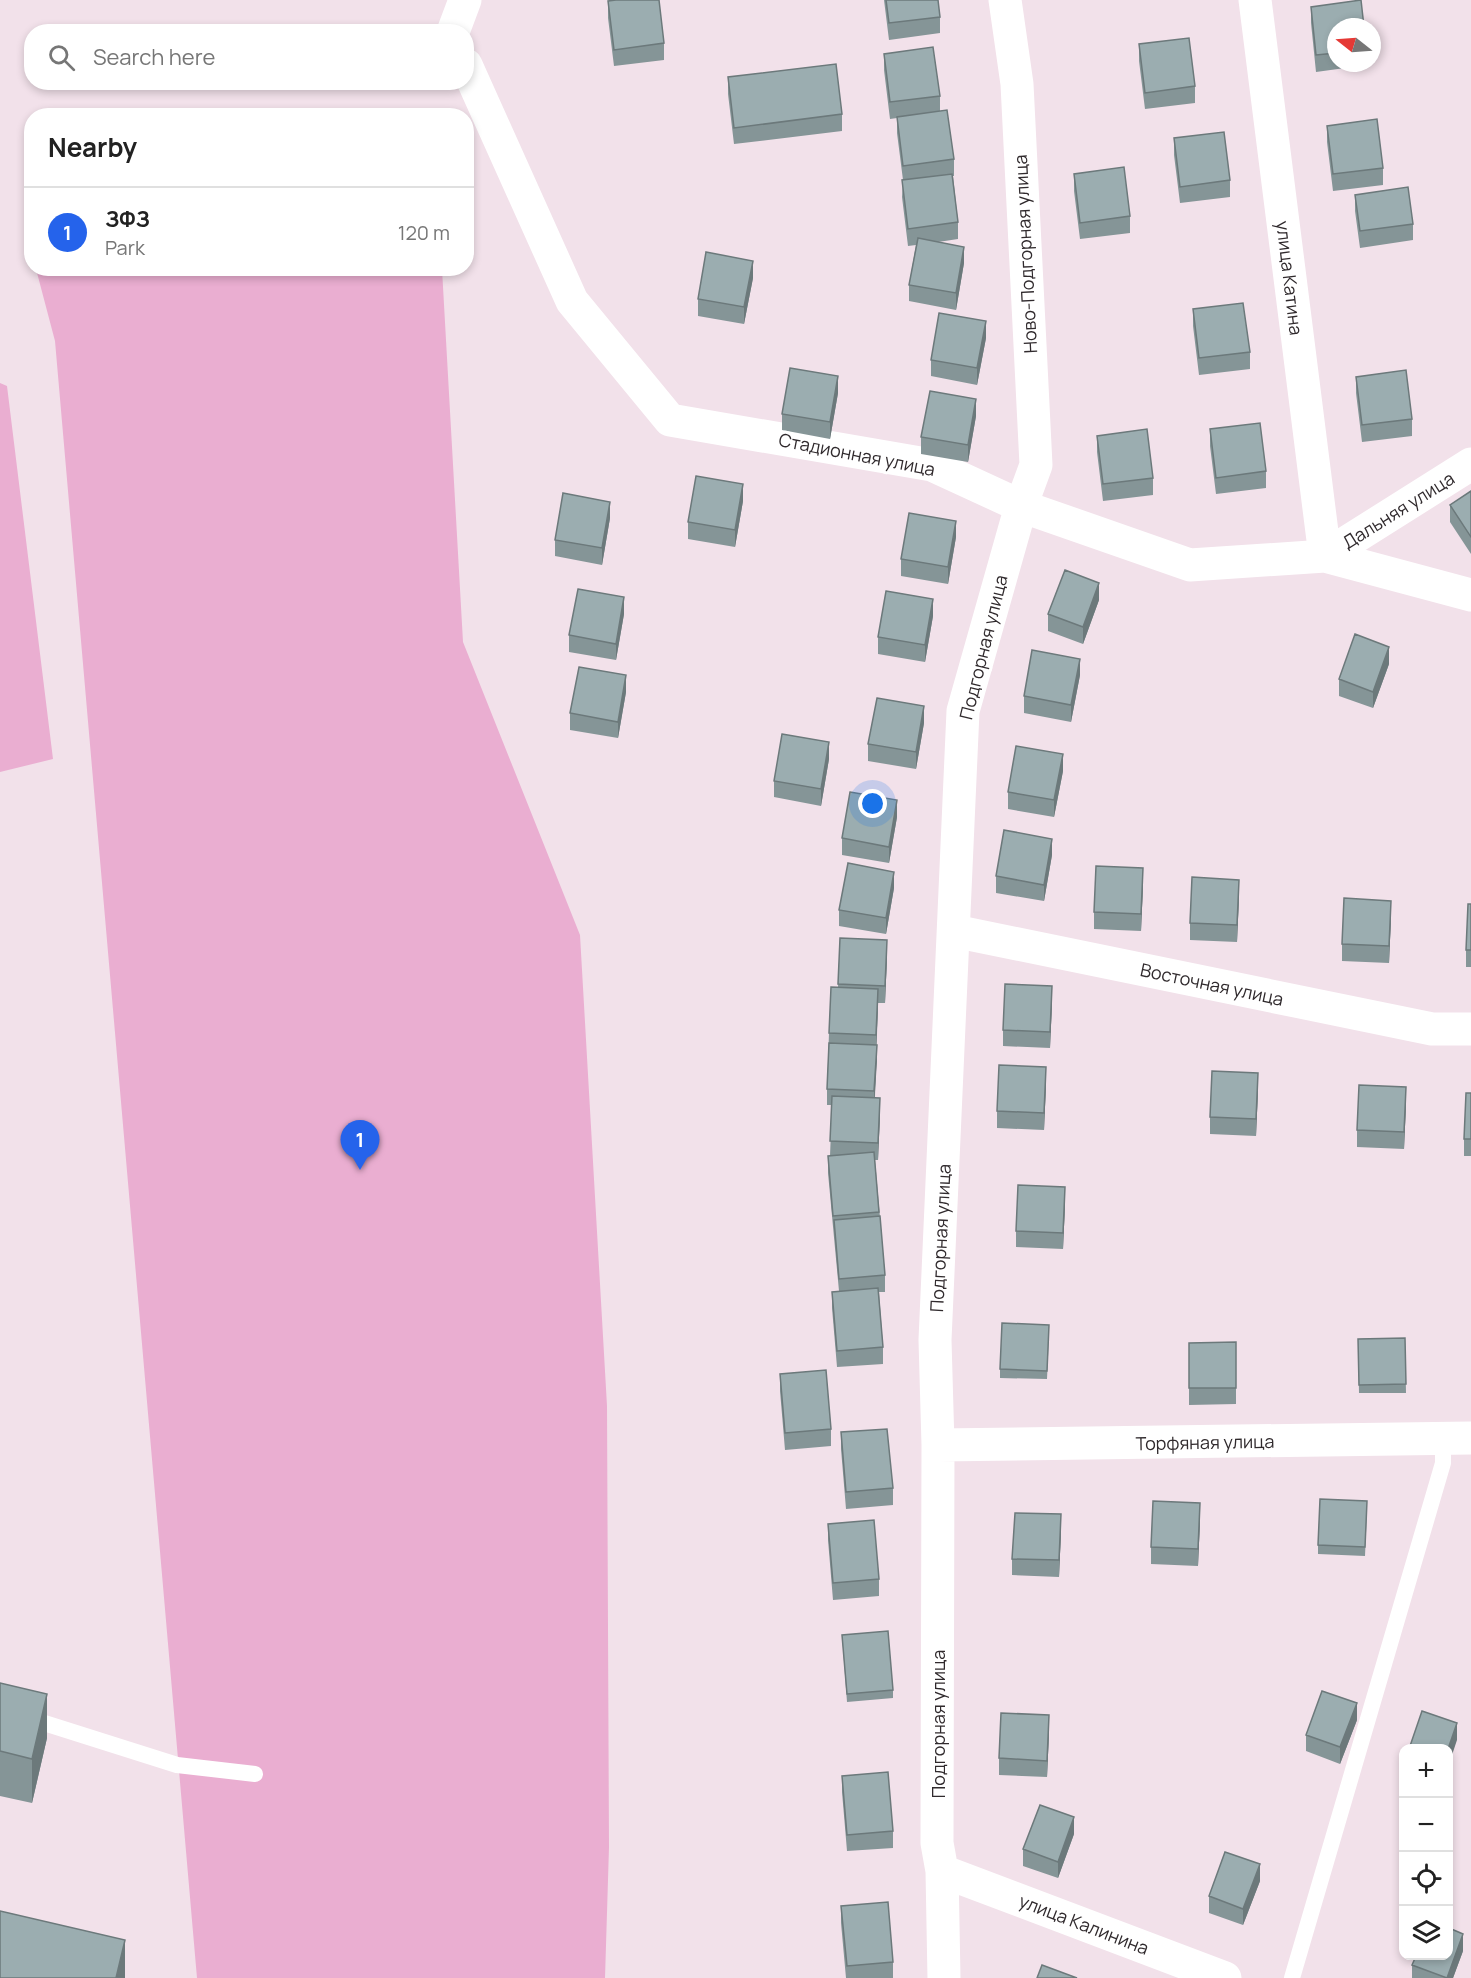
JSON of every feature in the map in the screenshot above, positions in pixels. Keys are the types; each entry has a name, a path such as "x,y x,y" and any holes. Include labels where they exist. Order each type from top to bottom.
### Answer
{"street":[{"path":"456,24 465,0"},
{"name":"Ново-Подгорная улица","path":"1005,0 1017,84 1036,465 1021,506"},
{"name":"улица Катина","path":"1255,0 1325,556"},
{"name":"Стадионная улица","path":"474,83 572,301 669,420 932,465 1021,506 1190,565 1325,556 1471,595"},
{"name":"Дальняя улица","path":"1325,556 1471,464"},
{"name":"Подгорная улица","path":"944,1978 942,1871 937,1843 938,1445 935,1340 963,711 1021,506"},
{"name":"Восточная улица","path":"954,931 1432,1029 1471,1029"},
{"name":"Торфяная улица","path":"938,1445 1457,1438"},
{"name":"улица Калинина","path":"942,1871 1225,1978"}],"lane":[{"path":"1292,1978 1443,1463 1457,1438"},
{"path":"0,1709 177,1765 255,1774"}],"shaded area":[{"path":"38,276 442,276 463,642 580,935 607,1406 609,1847 605,1978 197,1978 55,341"},
{"path":"0,383 7,386 53,759 0,772"}],"building":[{"path":"659,0 664,43 614,50 608,1"},
{"path":"886,0 938,0 940,17 889,23"},
{"path":"1361,0 1363,18 1327,18 1327,54 1316,55 1311,7"},
{"path":"1189,38 1195,86 1145,93 1139,44"},
{"path":"933,47 940,96 890,102 884,54"},
{"path":"836,64 842,114 734,128 728,77"},
{"path":"947,110 954,159 903,166 897,117"},
{"path":"1377,119 1383,168 1333,174 1327,126"},
{"path":"1224,132 1230,180 1180,187 1174,138"},
{"path":"1124,167 1130,216 1080,223 1074,174"},
{"path":"952,174 958,222 908,229 902,180"},
{"path":"1408,187 1413,224 1360,231 1355,195"},
{"path":"918,238 964,247 956,293 909,285"},
{"path":"706,252 753,261 744,307 698,299"},
{"path":"1243,303 1250,352 1199,358 1193,309"},
{"path":"939,313 986,321 977,368 931,360"},
{"path":"790,368 838,376 830,422 782,414"},
{"path":"1406,370 1412,419 1362,425 1356,377"},
{"path":"930,391 976,399 968,445 921,437"},
{"path":"1260,423 1266,471 1216,478 1210,429"},
{"path":"1147,429 1153,478 1103,484 1097,436"},
{"path":"696,476 743,484 735,530 688,522"},
{"path":"1471,491 1471,537 1450,505"},
{"path":"563,493 610,502 602,548 555,540"},
{"path":"909,513 956,521 948,567 901,559"},
{"path":"1065,570 1099,583 1083,627 1048,614"},
{"path":"578,589 624,597 616,644 569,635"},
{"path":"886,591 933,599 925,645 878,637"},
{"path":"1355,634 1389,647 1373,692 1339,679"},
{"path":"1032,650 1080,659 1071,705 1024,696"},
{"path":"579,667 626,675 618,722 570,713"},
{"path":"877,698 924,706 916,752 868,744"},
{"path":"782,734 829,742 821,789 774,781"},
{"path":"1016,746 1063,754 1054,800 1008,792"},
{"path":"850,792 897,800 889,847 842,838"},
{"path":"1004,830 1052,839 1044,885 996,876"},
{"path":"848,863 894,872 886,918 839,910"},
{"path":"1096,866 1143,868 1141,914 1094,912"},
{"path":"1192,877 1239,880 1237,925 1190,923"},
{"path":"1344,898 1391,901 1389,946 1342,944"},
{"path":"1468,904 1471,904 1471,950 1466,950"},
{"path":"840,938 887,940 885,986 838,984"},
{"path":"1005,984 1052,986 1050,1032 1003,1030"},
{"path":"831,987 878,989 876,1035 829,1033"},
{"path":"829,1043 877,1045 874,1091 827,1089"},
{"path":"999,1065 1046,1067 1044,1113 997,1111"},
{"path":"1212,1071 1258,1073 1256,1119 1210,1117"},
{"path":"1359,1085 1406,1087 1404,1132 1357,1130"},
{"path":"1466,1093 1471,1093 1471,1139 1464,1139"},
{"path":"832,1096 880,1098 878,1143 830,1141"},
{"path":"874,1152 879,1212 833,1216 828,1156"},
{"path":"1018,1185 1065,1187 1063,1233 1016,1231"},
{"path":"880,1216 885,1275 839,1279 834,1220"},
{"path":"878,1288 883,1347 837,1351 832,1292"},
{"path":"1002,1323 1049,1325 1047,1371 1000,1369"},
{"path":"1405,1338 1406,1384 1359,1385 1358,1339"},
{"path":"1236,1342 1236,1388 1189,1388 1189,1343"},
{"path":"826,1370 831,1429 785,1433 780,1374"},
{"path":"887,1429 893,1488 846,1492 841,1432"},
{"path":"1320,1499 1367,1501 1365,1547 1318,1545"},
{"path":"1153,1501 1200,1503 1198,1549 1151,1547"},
{"path":"1015,1513 1061,1514 1059,1560 1012,1559"},
{"path":"874,1520 879,1579 833,1583 828,1524"},
{"path":"888,1631 893,1690 847,1694 842,1635"},
{"path":"0,1683 47,1694 32,1759 0,1751"},
{"path":"1322,1691 1357,1703 1340,1747 1306,1735"},
{"path":"1422,1711 1457,1723 1450,1744 1411,1744"},
{"path":"1001,1713 1049,1715 1047,1761 999,1758"},
{"path":"888,1772 893,1831 847,1835 842,1776"},
{"path":"1040,1805 1074,1817 1058,1862 1023,1849"},
{"path":"1225,1852 1260,1864 1243,1909 1209,1896"},
{"path":"888,1902 893,1962 847,1966 841,1906"},
{"path":"0,1911 125,1940 116,1978 0,1978"},
{"path":"1453,1930 1463,1934 1447,1978 1412,1965 1414,1960 1453,1960"},
{"path":"1042,1965 1077,1978 1037,1978"}],"place":[{"name":"ЗФЗ","path":"360,1170"}]}
